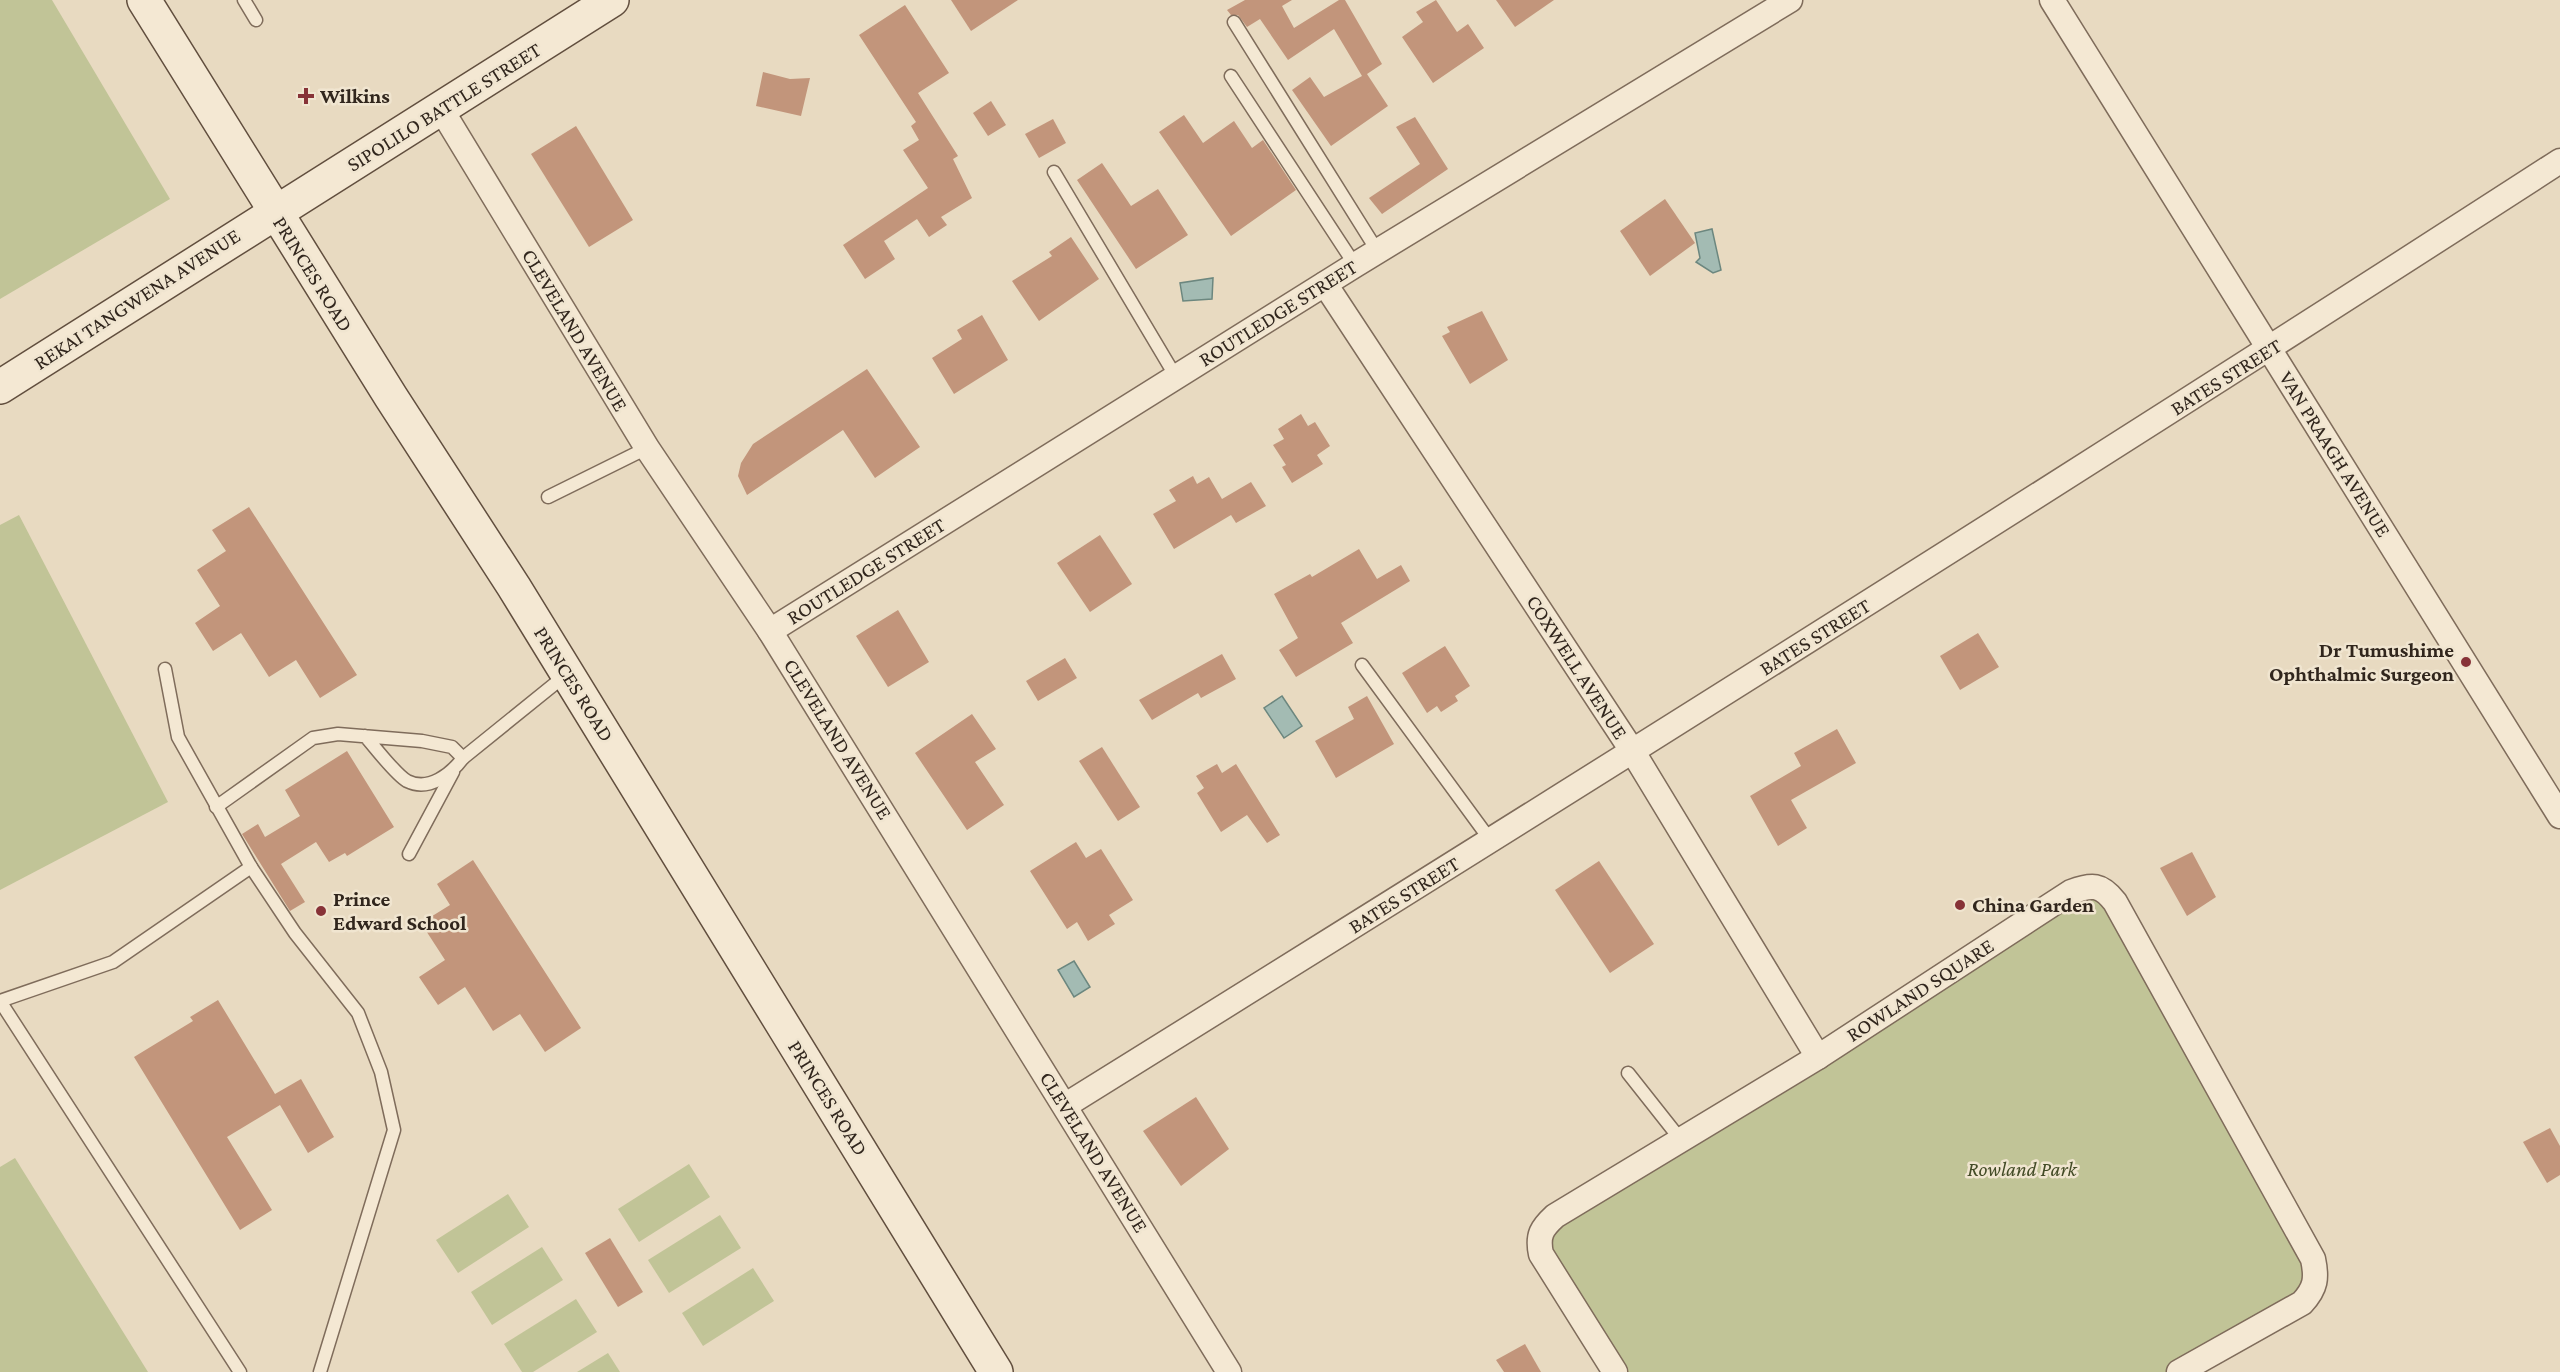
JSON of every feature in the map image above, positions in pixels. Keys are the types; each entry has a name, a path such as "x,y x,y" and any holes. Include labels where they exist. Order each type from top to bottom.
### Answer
{"main road":[{"name":"PRINCES ROAD","path":"144,0 274,212 567,673 996,1372"},
{"name":"SIPOLILO BATTLE STREET","path":"274,212 441,110 612,0"},
{"name":"REKAI TANGWENA AVENUE","path":"0,387 274,212"}],"street":[{"name":"ROUTLEDGE STREET","path":"770,631 1355,265 1790,0"},
{"name":"VAN PRAAGH AVENUE","path":"2052,0 2560,816"},
{"name":"CLEVELAND AVENUE","path":"441,110 646,448 770,631 1066,1105 1229,1372"},
{"name":"BATES STREET","path":"1066,1105 1633,752 2270,349 2560,161"},
{"name":"COXWELL AVENUE","path":"1325,284 1633,752 1818,1057"},
{"name":"ROWLAND SQUARE","path":"1615,1372 1541,1254 1538,1239 1542,1228 1555,1216 1818,1057 2071,892 2095,886 2105,890 2115,902 2313,1259 2316,1272 2313,1291 2302,1303 2179,1372"}],"lane":[{"path":"244,0 256,20"},
{"path":"1234,22 1377,252"},
{"path":"1231,76 1355,265"},
{"path":"1053,171 1176,377"},
{"path":"548,497 646,448"},
{"path":"1362,665 1491,841"},
{"path":"165,669 178,737 216,807 251,867 296,933 358,1013 381,1072 394,1130 320,1372"},
{"path":"409,854 453,772 463,758 567,673"},
{"path":"216,807 313,738 338,734 422,741 452,747 463,758"},
{"path":"364,736 406,780 420,783 434,782 453,772"},
{"path":"240,1372 0,1001 113,962 251,867"},
{"path":"1628,1073 1681,1140"}],"green space":[{"path":"0,0 52,0 170,199 0,299"},
{"path":"19,515 168,802 0,890 0,525"},
{"name":"Rowland Park","path":"2093,883 2325,1291 2183,1372 1619,1372 1534,1238"},
{"path":"15,1158 148,1372 0,1372 0,1167"},
{"path":"689,1164 710,1197 639,1242 618,1209"},
{"path":"508,1194 529,1227 458,1273 436,1240"},
{"path":"720,1215 741,1248 669,1293 648,1260"},
{"path":"542,1247 563,1280 492,1325 471,1292"},
{"path":"753,1268 774,1301 703,1346 682,1313"},
{"path":"576,1299 597,1332 533,1372 522,1372 504,1344"},
{"path":"608,1353 620,1372 577,1372"}],"water":[{"path":"1712,229 1721,270 1713,273 1696,262 1700,258 1695,233"},
{"path":"1213,278 1212,299 1183,301 1180,283"},
{"path":"1282,696 1302,726 1284,738 1264,708"},
{"path":"1074,961 1090,987 1074,997 1058,970"}],"building":[{"path":"951,0 1018,0 971,31"},
{"path":"1245,0 1292,0 1282,6 1294,28 1339,0 1345,0 1382,64 1367,74 1388,106 1331,146 1292,90 1310,77 1324,97 1362,76 1334,29 1288,60 1260,19 1247,27 1238,15 1231,15 1227,10"},
{"path":"1436,0 1457,32 1468,24 1484,48 1433,83 1402,37 1423,22 1416,12"},
{"path":"1496,0 1554,0 1515,27"},
{"path":"905,5 949,73 918,93 958,156 953,159 972,198 941,217 947,225 929,237 917,219 884,241 895,259 865,279 843,245 928,188 903,150 919,140 911,126 916,122 859,35"},
{"path":"763,72 790,79 810,78 801,116 756,106"},
{"path":"991,101 1006,125 988,136 973,113"},
{"path":"1184,115 1203,143 1234,121 1252,148 1263,140 1296,190 1231,236 1159,132"},
{"path":"1415,117 1448,169 1382,214 1369,198 1420,164 1396,127"},
{"path":"1053,119 1066,143 1039,158 1025,134"},
{"path":"576,126 633,220 589,247 531,154"},
{"path":"1102,163 1131,206 1158,189 1188,235 1136,269 1077,180"},
{"path":"1665,199 1695,243 1650,276 1620,231"},
{"path":"1071,237 1099,279 1039,321 1012,281 1052,256 1049,252"},
{"path":"1482,311 1508,360 1470,384 1442,336 1450,332 1447,327"},
{"path":"982,315 1008,360 954,394 932,358 962,339 957,330"},
{"path":"867,369 920,447 875,478 843,430 747,495 738,476 741,463 753,444"},
{"path":"1301,414 1308,426 1315,422 1330,446 1317,455 1323,464 1292,483 1282,467 1286,465 1273,445 1284,439 1278,429"},
{"path":"1193,476 1197,484 1209,477 1222,499 1251,482 1266,506 1236,523 1231,515 1174,549 1153,514 1176,501 1169,490"},
{"path":"249,507 357,675 320,698 296,660 269,677 241,633 213,651 195,623 220,606 197,570 226,551 212,530"},
{"path":"1100,535 1132,584 1090,612 1057,563"},
{"path":"1359,549 1377,579 1401,565 1410,581 1341,623 1353,643 1296,677 1279,650 1298,638 1274,594 1310,574 1312,577"},
{"path":"898,610 929,662 888,687 856,636"},
{"path":"1978,633 1999,667 1960,690 1940,656"},
{"path":"1445,646 1470,686 1455,696 1458,701 1441,712 1437,706 1427,713 1402,673"},
{"path":"1222,654 1236,679 1201,698 1198,693 1152,720 1139,700"},
{"path":"1065,658 1077,678 1038,701 1026,681"},
{"path":"1367,696 1394,744 1336,778 1315,741 1354,719 1348,707"},
{"path":"972,714 996,749 975,762 1004,805 967,830 915,753"},
{"path":"1837,729 1856,763 1791,800 1807,828 1778,846 1750,796 1801,766 1794,753"},
{"path":"1102,747 1140,807 1118,821 1079,761"},
{"path":"347,751 394,827 347,856 345,853 329,862 316,842 281,864 305,902 290,911 242,834 258,824 265,837 300,816 285,790"},
{"path":"1217,764 1222,773 1236,764 1280,835 1267,843 1247,815 1221,832 1197,793 1204,788 1196,776"},
{"path":"1076,842 1086,858 1101,849 1133,900 1109,915 1115,924 1088,941 1077,922 1067,929 1030,871"},
{"path":"2192,852 2216,897 2187,916 2160,868"},
{"path":"473,860 581,1028 545,1052 520,1014 493,1031 465,987 438,1005 419,977 445,960 421,923 450,905 437,884"},
{"path":"1599,861 1654,944 1610,973 1555,890"},
{"path":"218,1000 275,1094 301,1079 334,1137 308,1153 280,1105 227,1137 272,1210 240,1230 134,1057 193,1021 190,1017"},
{"path":"1196,1097 1229,1149 1181,1186 1143,1131"},
{"path":"2550,1128 2560,1146 2560,1175 2547,1183 2523,1142"},
{"path":"610,1238 643,1292 618,1307 585,1253"},
{"path":"1525,1344 1541,1372 1504,1372 1496,1360"}],"place":[{"name":"Wilkins","path":"306,96"},
{"name":"Dr Tumushime Ophthalmic Surgeon","path":"2466,662"},
{"name":"China Garden","path":"1960,905"},
{"name":"Prince Edward School","path":"321,911"}]}
